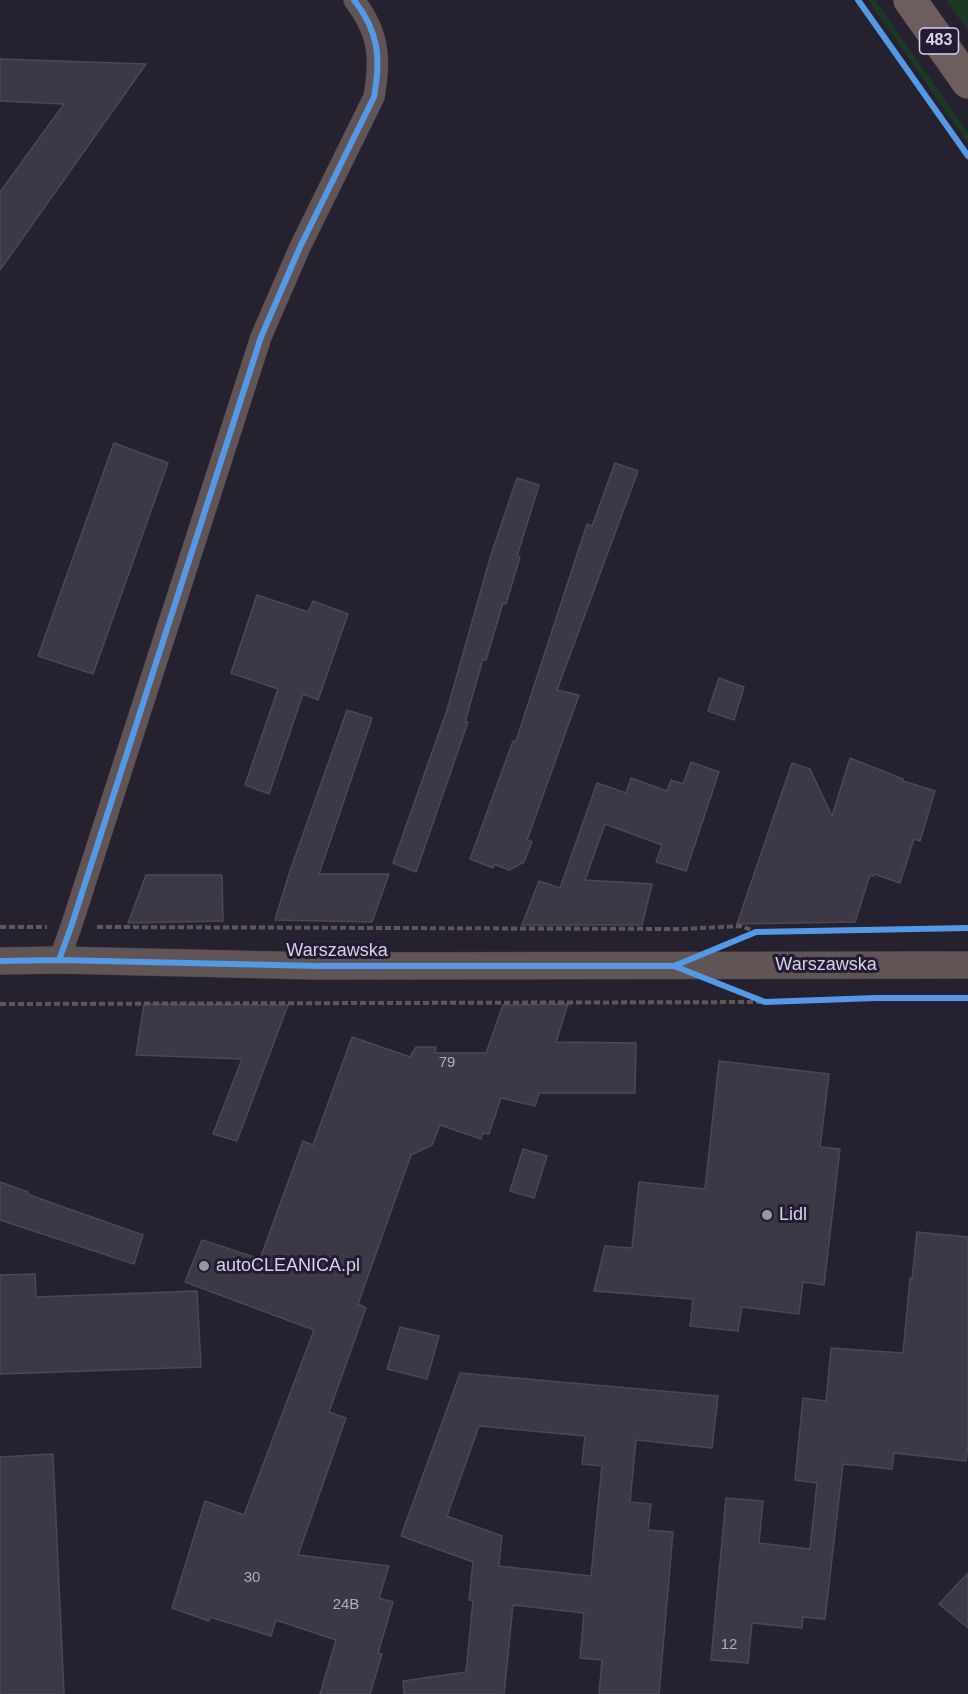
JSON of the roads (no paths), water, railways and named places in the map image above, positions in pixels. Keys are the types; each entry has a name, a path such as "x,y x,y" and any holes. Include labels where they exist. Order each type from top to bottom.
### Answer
{"main road":[{"name":"483","path":"910,0 968,82"}],"street":[{"path":"59,960 261,337 300,247 374,97 379,71 377,50 368,18 354,0"},
{"name":"Warszawska","path":"0,961 59,960 318,966 968,965"}],"place":[{"name":"Lidl","path":"767,1215"},
{"name":"autoCLEANICA.pl","path":"204,1266"}]}
